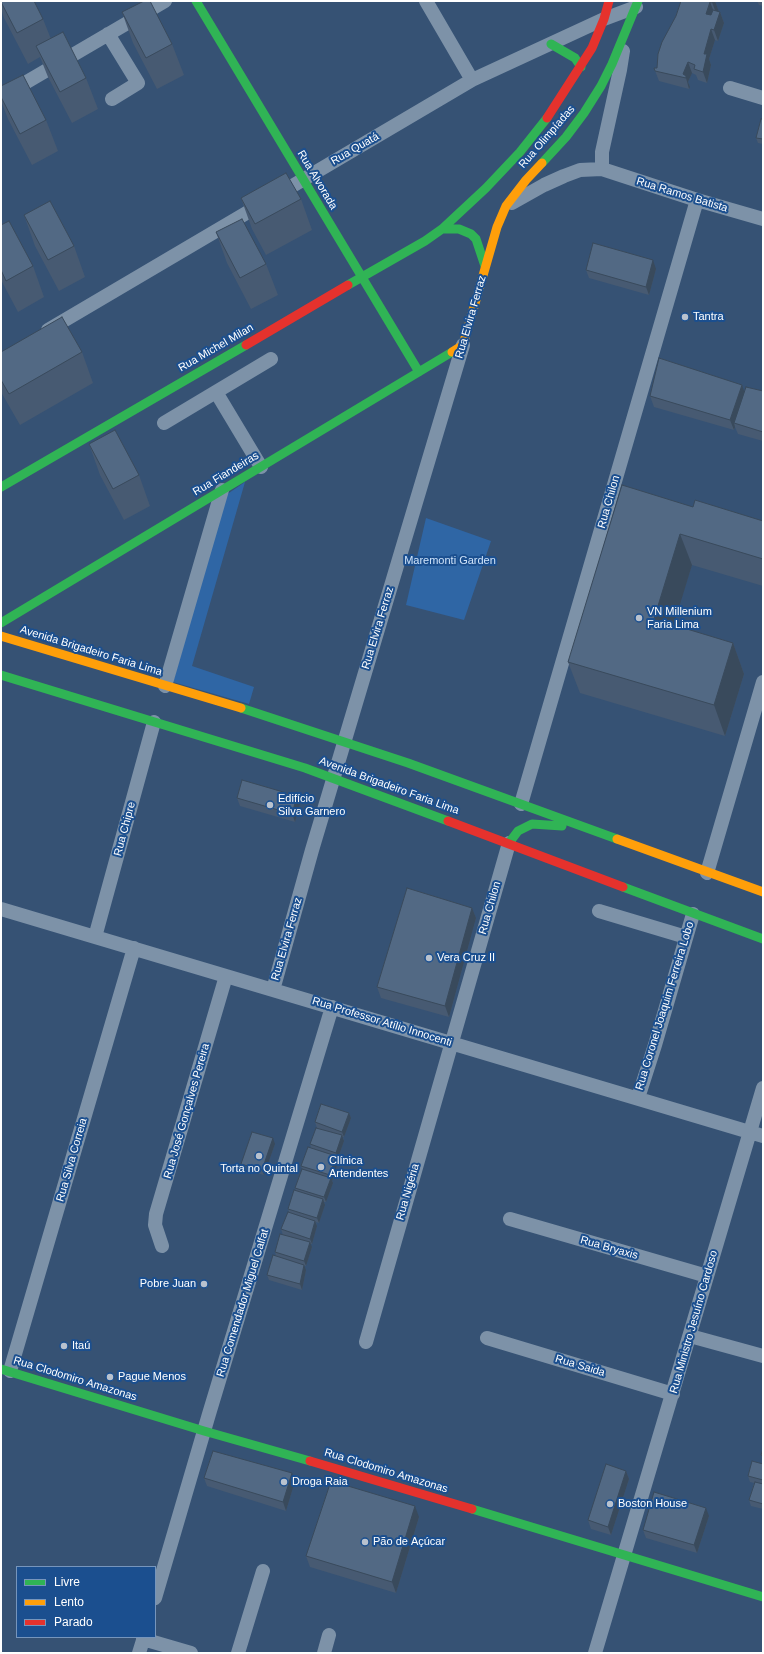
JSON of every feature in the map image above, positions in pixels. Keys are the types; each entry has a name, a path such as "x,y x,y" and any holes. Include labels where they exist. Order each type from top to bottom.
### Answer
{"street":[{"path":"1,97 165,1"},
{"name":"Rua Alvorada","path":"196,1 418,372"},
{"path":"426,1 472,80"},
{"name":"Rua Olimpíadas","path":"442,229 486,188 520,152 554,109 592,48 604,19 609,1"},
{"name":"Rua Quatá","path":"35,338 472,80 637,4"},
{"name":"Rua Olimpíadas","path":"485,266 497,227 506,206 526,180 566,137 584,113 601,86 637,4"},
{"name":"Rua Ramos Batista","path":"602,169 602,152 620,70 626,31"},
{"path":"108,34 138,83 112,99"},
{"path":"551,44 575,58 581,67"},
{"path":"730,88 763,98"},
{"name":"Rua Ramos Batista","path":"580,170 596,151 605,136"},
{"name":"Rua Ramos Batista","path":"506,206 544,185 580,170 602,169 697,200 763,219"},
{"name":"Rua Chilon","path":"521,804 697,200"},
{"path":"442,229 459,229 471,234 476,239 485,266"},
{"name":"Rua Michel Milan","path":"1,487 362,278 425,241 442,229"},
{"name":"Rua Elvira Ferraz","path":"273,990 333,779 463,345 485,266"},
{"name":"Rua Fiandeiras","path":"1,623 463,345"},
{"path":"164,423 271,359"},
{"path":"216,392 261,467"},
{"path":"165,686 222,490"},
{"name":"Avenida Brigadeiro Faria Lima","path":"1,636 408,763 707,873 763,892"},
{"name":"Avenida Brigadeiro Faria Lima","path":"1,675 305,768 763,939"},
{"path":"707,873 763,682"},
{"name":"Rua Chipre","path":"95,936 154,722"},
{"path":"509,843 518,831 532,824 581,826"},
{"name":"Rua Chilon","path":"450,1043 509,843"},
{"name":"Rua Professor Atílio Innocenti","path":"1,909 757,1134"},
{"path":"599,911 686,937"},
{"name":"Rua Coronel Joaquim Ferreira Lobo","path":"638,1098 693,914"},
{"name":"Rua Silva Correia","path":"5,1370 134,948"},
{"name":"Rua José Gonçalves Pereira","path":"162,1246 155,1225 156,1214 226,976"},
{"name":"Rua Comendador Miguel Calfat","path":"156,1595 332,1007"},
{"name":"Rua Nigéria","path":"366,1342 450,1043"},
{"name":"Rua Ministro Jesuíno Cardoso","path":"595,1653 707,1276 757,1134 763,1088"},
{"name":"Rua Bryaxis","path":"510,1219 707,1276"},
{"path":"690,1336 763,1356"},
{"name":"Rua Saida","path":"487,1338 673,1394"},
{"name":"Rua Clodomiro Amazonas","path":"5,1370 204,1431 321,1464 763,1597"},
{"path":"238,1653 263,1571"},
{"path":"324,1653 329,1634"},
{"path":"139,1653 144,1638 191,1653"}],"green space":[{"path":"245,482 192,666 254,687 249,704 173,682 226,495"},
{"name":"Maremonti Garden","path":"426,518 491,541 464,620 406,605"}],"building":[{"path":"1,1 34,1 43,19 17,33"},
{"path":"144,1 150,1 172,44 146,58 122,12"},
{"path":"681,1 714,1 710,2 706,14 711,15 713,10 720,12 714,30 711,29 704,54 707,54 703,72 694,69 695,65 688,62 683,74 686,78 655,71 654,68 657,68 658,54 662,42 676,16"},
{"path":"63,32 86,78 60,92 36,46"},
{"path":"23,75 46,120 20,134 1,97 1,86"},
{"path":"761,119 763,119 763,139 756,138"},
{"path":"286,173 301,199 255,224 241,198"},
{"path":"50,201 74,246 48,260 24,215"},
{"path":"242,219 266,264 240,278 216,232"},
{"path":"9,221 33,266 6,281 1,270 1,225"},
{"path":"593,243 653,260 646,287 586,270"},
{"path":"62,317 82,352 9,394 1,380 1,352"},
{"path":"659,358 742,385 730,420 650,396"},
{"path":"746,387 763,391 763,432 734,423"},
{"path":"115,430 139,475 113,489 89,444"},
{"path":"622,485 693,507 695,500 763,521 763,559 680,534 654,619 733,643 714,705 568,662"},
{"path":"242,780 297,796 292,814 237,798"},
{"name":"Vera Cruz II","path":"407,888 472,908 445,1006 377,987"},
{"path":"321,1104 349,1113 342,1132 315,1122"},
{"path":"316,1128 342,1135 336,1153 310,1144"},
{"name":"Torta no Quintal","path":"252,1132 273,1138 262,1170 241,1164"},
{"name":"Clínica Artendentes","path":"308,1147 336,1156 330,1175 301,1166"},
{"path":"302,1169 331,1178 324,1197 295,1188"},
{"path":"294,1190 323,1199 317,1218 288,1209"},
{"path":"288,1212 315,1221 310,1239 281,1229"},
{"path":"280,1234 310,1242 304,1261 275,1252"},
{"path":"273,1255 304,1265 300,1284 267,1275"},
{"path":"213,1451 292,1473 283,1502 204,1478"},
{"path":"752,1461 763,1464 763,1480 748,1476"},
{"name":"Boston House","path":"606,1464 626,1471 608,1527 588,1520"},
{"name":"Pão de Açúcar","path":"331,1481 415,1506 392,1582 306,1556"},
{"path":"755,1482 763,1484 763,1504 749,1500"},
{"path":"654,1492 706,1508 694,1545 643,1530"}],"traffic: fast":[{"path":"196,1 419,372"},
{"path":"542,163 566,137 584,113 601,86 612,64 638,1"},
{"path":"551,44 575,58 581,67"},
{"path":"348,285 425,241 442,229 486,188 520,152 547,118"},
{"path":"442,229 459,229 471,234 476,239 485,266"},
{"path":"1,487 246,345"},
{"path":"1,623 452,352"},
{"path":"1,675 305,768 448,821"},
{"path":"241,708 408,763 617,839"},
{"path":"509,843 518,831 532,824 562,826"},
{"path":"623,887 763,939"},
{"path":"1,1369 204,1431 310,1461"},
{"path":"472,1509 763,1597"}],"traffic: slow":[{"path":"452,352 463,345 497,227 506,206 526,180 542,163"},
{"path":"1,636 241,708"},
{"path":"617,839 763,892"}],"traffic: jam":[{"path":"547,118 592,48 604,19 609,1"},
{"path":"246,345 348,285"},
{"path":"448,821 623,887"},
{"path":"310,1461 472,1509"}],"place":[{"name":"Tantra","path":"685,317"},
{"name":"VN Millenium Faria Lima","path":"639,618"},
{"name":"Edifício Silva Garnero","path":"270,805"},
{"name":"Vera Cruz II","path":"429,958"},
{"name":"Torta no Quintal","path":"259,1156"},
{"name":"Clínica Artendentes","path":"321,1167"},
{"name":"Pobre Juan","path":"204,1284"},
{"name":"Itaú","path":"64,1346"},
{"name":"Pague Menos","path":"110,1377"},
{"name":"Droga Raia","path":"284,1482"},
{"name":"Boston House","path":"610,1504"},
{"name":"Pão de Açúcar","path":"365,1542"}]}
